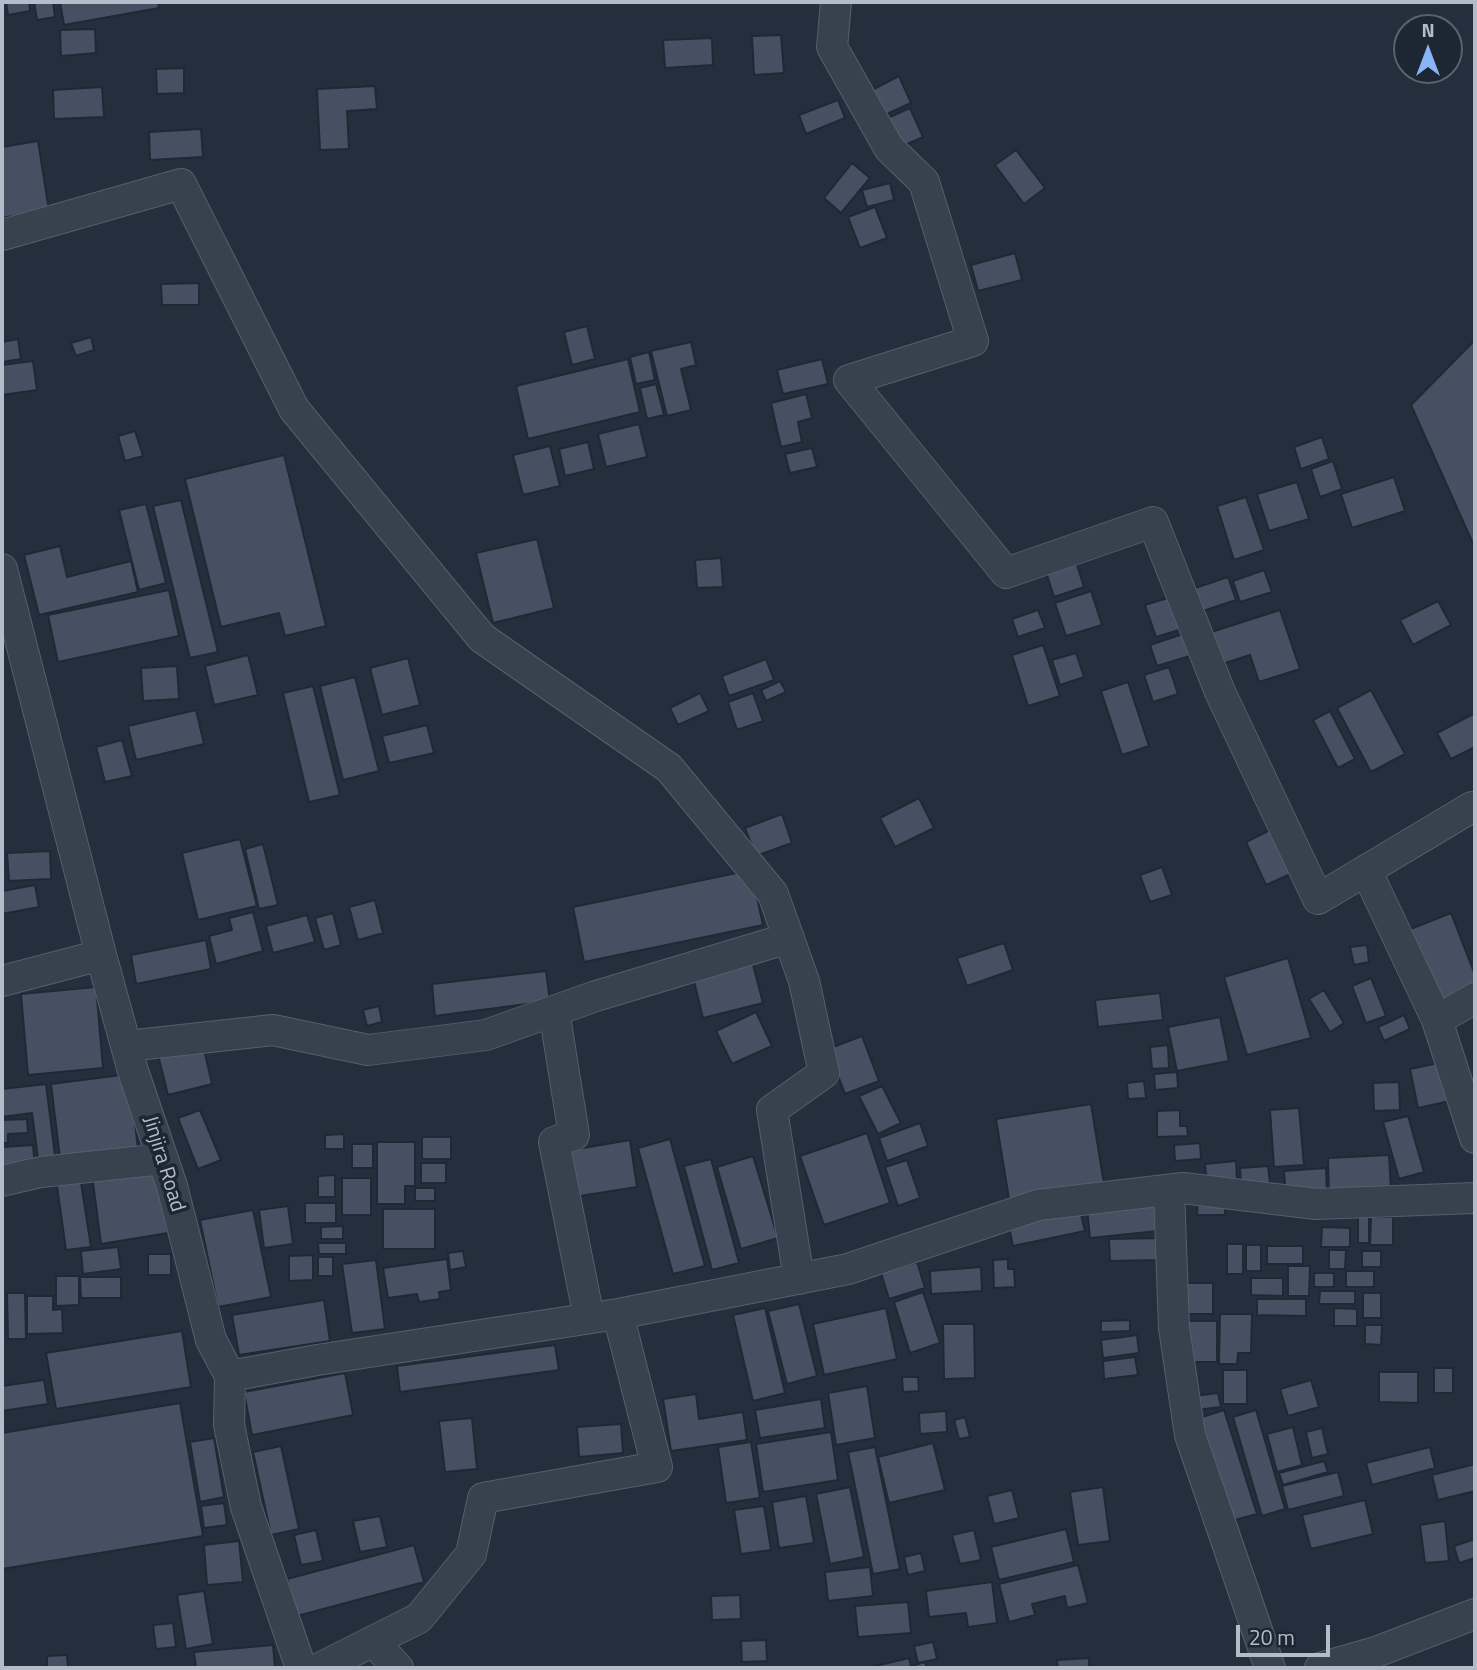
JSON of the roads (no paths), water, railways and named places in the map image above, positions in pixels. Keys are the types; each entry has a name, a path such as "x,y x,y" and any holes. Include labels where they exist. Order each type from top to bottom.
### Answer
{"street":[{"path":"836,2 832,47 889,148 924,182 972,341 849,380 1006,573 1153,522 1220,692 1318,899 1472,807"},
{"path":"2,235 181,184 294,409 482,638 669,768 773,894 804,981 824,1073 772,1110 799,1279"},
{"name":"Jinjira Road","path":"2,569 101,955 172,1186 211,1340 230,1376"},
{"path":"1366,870 1437,1020 1475,1138"},
{"path":"127,1046 273,1030 368,1050 486,1035 789,937"},
{"path":"2,981 101,955"},
{"path":"1437,1020 1475,998"},
{"path":"554,1011 574,1135 554,1142 589,1318"},
{"path":"2,1181 41,1172 163,1159"},
{"path":"301,1668 246,1507 229,1425 230,1376 618,1314 848,1269 1038,1205 1184,1188 1316,1204 1475,1198"},
{"path":"1169,1190 1174,1328 1190,1435 1270,1668"},
{"path":"320,1668 419,1618 471,1554 483,1498 657,1467 618,1314"},
{"path":"1320,1668 1376,1652 1475,1614"},
{"path":"373,1641 398,1668"}]}
